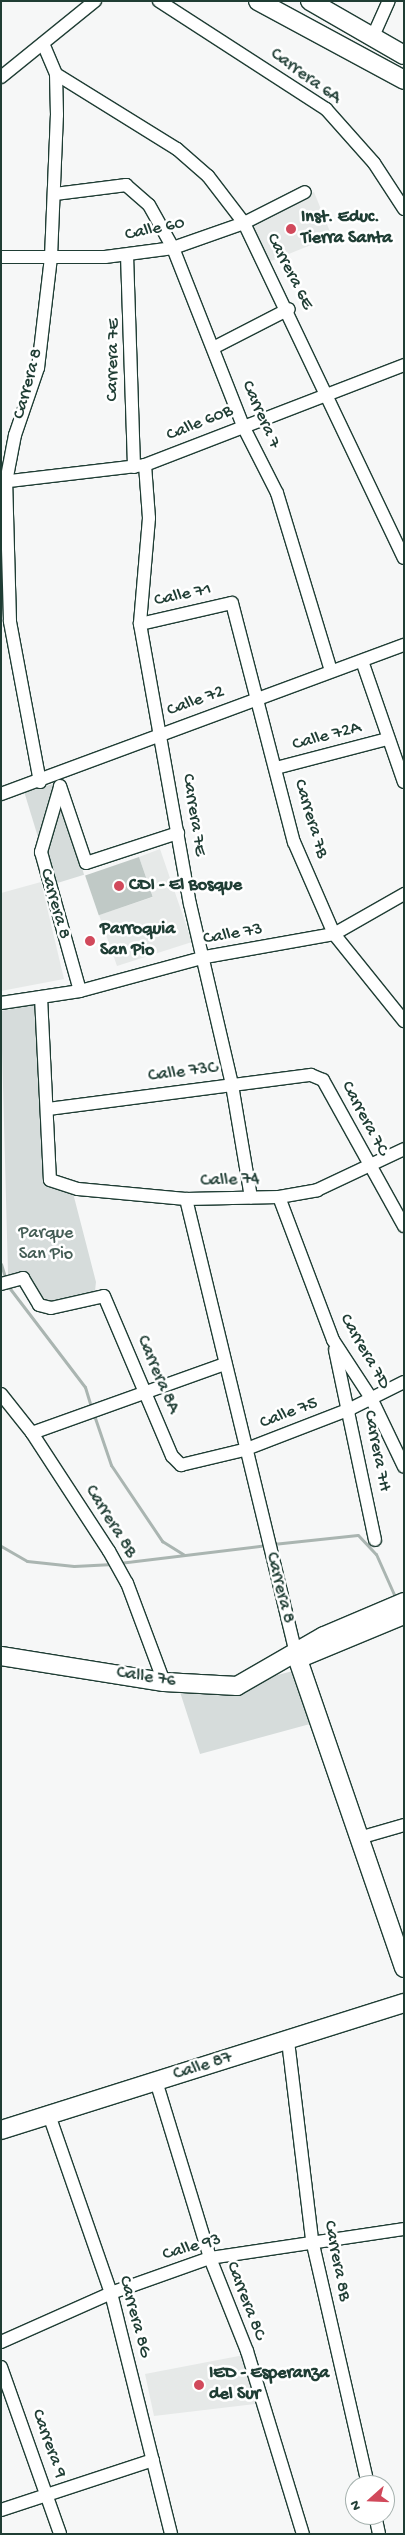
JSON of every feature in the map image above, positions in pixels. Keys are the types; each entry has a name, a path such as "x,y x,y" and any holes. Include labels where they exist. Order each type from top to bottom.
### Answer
{"street":[{"path":"1,77 95,1"},
{"name":"Carrera 6A","path":"159,1 326,109 374,163 404,209"},
{"path":"258,1 404,80"},
{"path":"310,1 374,34 404,55"},
{"path":"374,34 389,1"},
{"name":"Carrera 8","path":"40,782 10,621 4,482 15,434 38,368 51,256 55,194 56,74 43,44"},
{"name":"Carrera 6E","path":"56,74 177,149 208,176 244,222 289,309 404,558"},
{"name":"Carrera 7","path":"55,194 131,186 149,205 173,248 214,348 243,426 277,493 331,671"},
{"name":"Calle 60","path":"1,257 127,254 173,248 244,222 305,192"},
{"name":"Carrera 7E","path":"127,254 140,466 148,518 140,624 162,734 190,904 205,957 232,1084 251,1197"},
{"path":"214,348 289,309"},
{"name":"Calle 60B","path":"4,482 140,466 404,365"},
{"name":"Calle 71","path":"140,624 232,604"},
{"name":"Carrera 7B","path":"232,604 259,698 294,842 334,934 404,1021"},
{"name":"Calle 72","path":"1,794 40,782 58,782 162,734 404,645"},
{"path":"362,662 387,739 404,782"},
{"name":"Calle 72A","path":"276,768 387,739"},
{"path":"58,782 86,863 178,833"},
{"name":"Carrera 8","path":"58,782 41,852 80,991"},
{"name":"Calle 73","path":"1,1003 80,991 205,957 334,934 404,894"},
{"path":"42,997 48,1108"},
{"name":"Calle 73C","path":"48,1108 311,1075 323,1080"},
{"name":"Carrera 7C","path":"323,1080 370,1168 404,1226"},
{"name":"Calle 74","path":"48,1108 50,1180 78,1188 186,1200 279,1197 317,1190 370,1168 404,1149"},
{"name":"Carrera 7D","path":"279,1197 333,1340 371,1398 404,1467"},
{"name":"Carrera 8","path":"186,1200 244,1450 271,1556 293,1658 402,1960"},
{"name":"Carrera 8A","path":"5,1282 22,1278 44,1308 104,1296 172,1456 181,1464"},
{"name":"Carrera 7H","path":"333,1340 350,1409 375,1540"},
{"path":"32,1433 225,1364"},
{"name":"Calle 75","path":"181,1464 244,1450 350,1409 404,1382"},
{"name":"Carrera 8B","path":"1,1394 32,1433 109,1551 127,1583 164,1682"},
{"name":"Calle 76","path":"1,1656 164,1682 238,1686 293,1658 397,1611"},
{"path":"359,1838 404,1825"},
{"name":"Calle 87","path":"1,2130 288,2041 404,2002"},
{"name":"Carrera 8B","path":"288,2041 312,2240 366,2475"},
{"name":"Carrera 8C","path":"156,2081 210,2258 246,2351 303,2534"},
{"name":"Carrera 8G","path":"49,2115 111,2293 172,2534"},
{"name":"Calle 93","path":"1,2342 111,2293 210,2258 312,2240 404,2229"},
{"name":"Carrera 9","path":"1,2367 60,2534"},
{"path":"1,2510 153,2460"}],"shaded area":[{"name":"Inst. Educ. Tierra Santa","path":"314,192 332,237 266,263 248,219"},
{"path":"160,849 192,942 117,966 99,915 153,897 139,857"},
{"path":"41,882 64,979 1,991 1,893"},
{"name":"IED - Esperanza del Sur","path":"244,2355 255,2404 154,2416 145,2374"}],"green space":[{"path":"56,783 84,875 53,884 24,793"},
{"name":"Parque San Pio","path":"37,1004 45,1109 44,1183 73,1193 96,1282 95,1291 54,1304 43,1300 15,1274 8,1274 1,1011"},
{"path":"293,1671 310,1724 200,1754 180,1692 215,1691"}],"building":[{"name":"CDI - El Bosque","path":"139,857 153,897 99,915 85,876"}],"waterway":[{"path":"1,1264 6,1280"},
{"path":"8,1286 85,1387 92,1410"},
{"path":"94,1415 111,1465 162,1541 184,1555"},
{"path":"273,1544 358,1535 376,1554 396,1599"},
{"path":"119,1563 267,1545"},
{"path":"1,1546 27,1561 74,1566 113,1564"}],"place":[{"name":"Inst. Educ. Tierra Santa","path":"291,229"},
{"name":"CDI - El Bosque","path":"119,886"},
{"name":"Parroquia San Pio","path":"90,941"},
{"name":"IED - Esperanza del Sur","path":"199,2385"}]}
